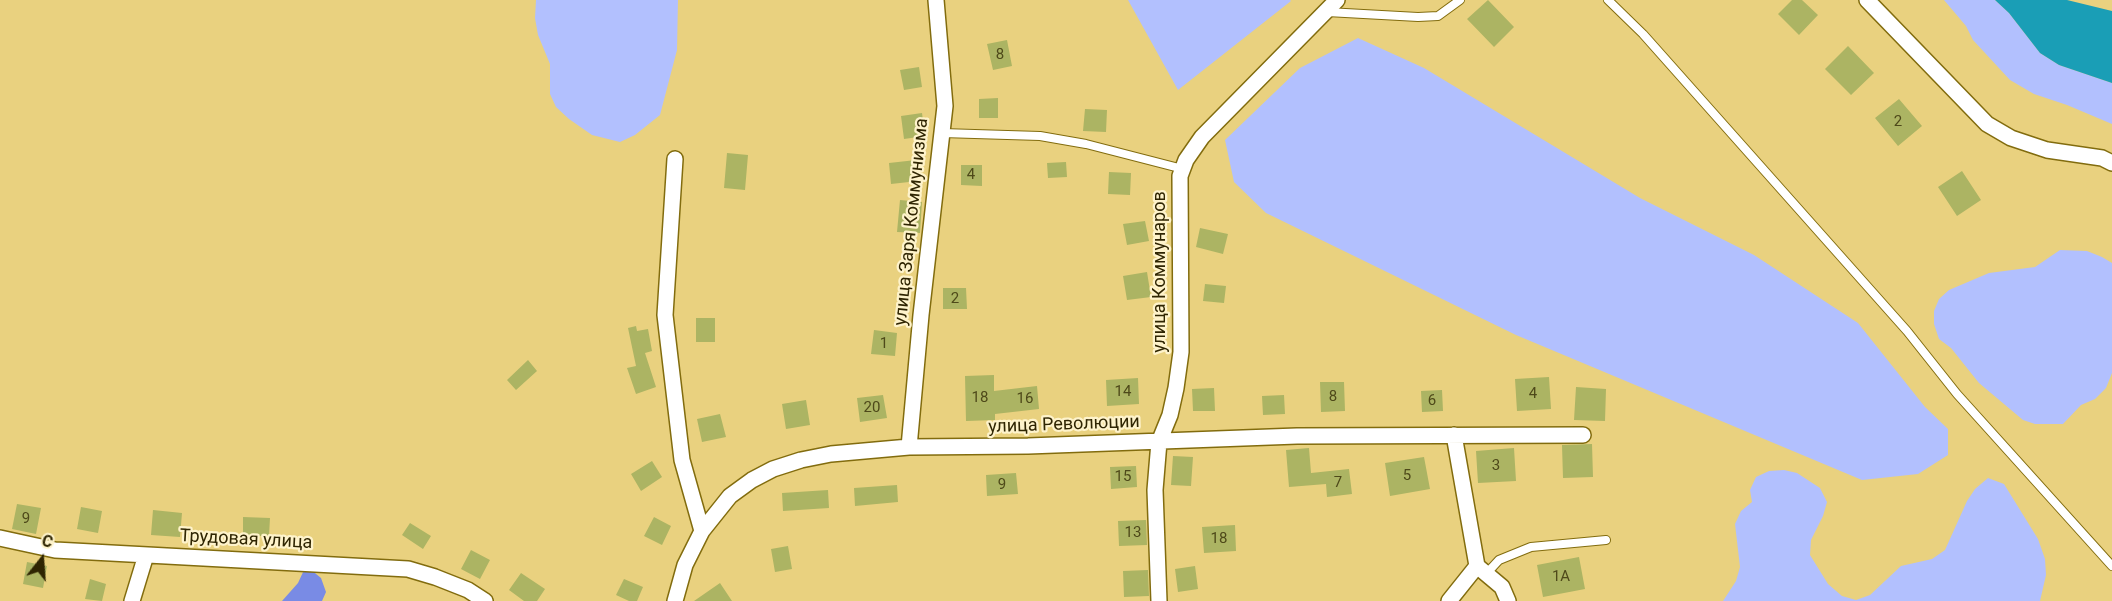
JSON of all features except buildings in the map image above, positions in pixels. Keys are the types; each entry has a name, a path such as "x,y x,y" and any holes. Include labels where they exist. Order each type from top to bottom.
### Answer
{"street":[{"name":"улица Заря Коммунизма","path":"909,447 921,315 945,106 936,0"},
{"name":"улица Коммунаров","path":"1159,601 1155,490 1159,442 1172,406 1181,352 1179,190 1183,169 1202,137 1337,0"},
{"path":"1867,0 1987,124 2011,138 2047,150 2102,158 2112,163"},
{"path":"675,159 665,315 682,460 702,531"},
{"path":"1454,435 1482,570 1502,587 1508,601"},
{"name":"улица Революции","path":"675,601 685,565 702,531 730,496 752,480 773,469 831,454 909,447 1159,442 1297,436 1583,435"},
{"name":"Трудовая улица","path":"0,538 55,550 408,570 435,577 464,595 485,601"},
{"path":"132,601 146,555"},
{"path":"1449,601 1482,570"}],"lane":[{"path":"1326,12 1438,16 1460,0"},
{"path":"1608,0 1643,34 1907,331 1957,394 2112,566"},
{"path":"942,133 1040,136 1097,147 1183,169"},
{"path":"1482,570 1499,560 1532,548 1606,540"}],"shaded area":[{"path":"536,0 678,0 677,50 660,115 635,135 620,142 592,135 556,107 550,94 550,64 538,35 535,18"},
{"path":"1128,0 1290,0 1291,1 1178,90"},
{"path":"1944,0 1995,0 2009,13 2040,53 2059,65 2112,83 2112,124 2034,94 2010,80 1973,40 1966,26"},
{"path":"1995,0 2067,0 2112,11 2112,83 2059,65 2040,53 2009,13"},
{"path":"1358,38 1424,68 1640,198 1754,255 1858,323 1925,407 1948,429 1948,455 1918,474 1862,480 1516,335 1266,213 1234,182 1225,140 1300,68"},
{"path":"2060,250 2087,251 2112,263 2112,373 2106,388 2095,399 2081,405 2063,424 2035,424 2023,420 1979,383 1951,348 1939,339 1934,324 1934,311 1939,299 1949,290 1989,273 2035,267"},
{"path":"1784,470 1797,473 1820,488 1827,502 1811,540 1810,555 1828,584 1842,596 1856,600 1870,595 1901,566 1932,559 1945,550 1967,501 1975,489 1988,478 2004,484 2038,539 2045,559 2046,575 2040,601 1723,601 1736,581 1740,567 1735,524 1741,511 1752,502 1750,490 1756,477 1769,471"},
{"path":"310,569 321,578 326,592 322,601 282,601 298,583 304,570"}]}
